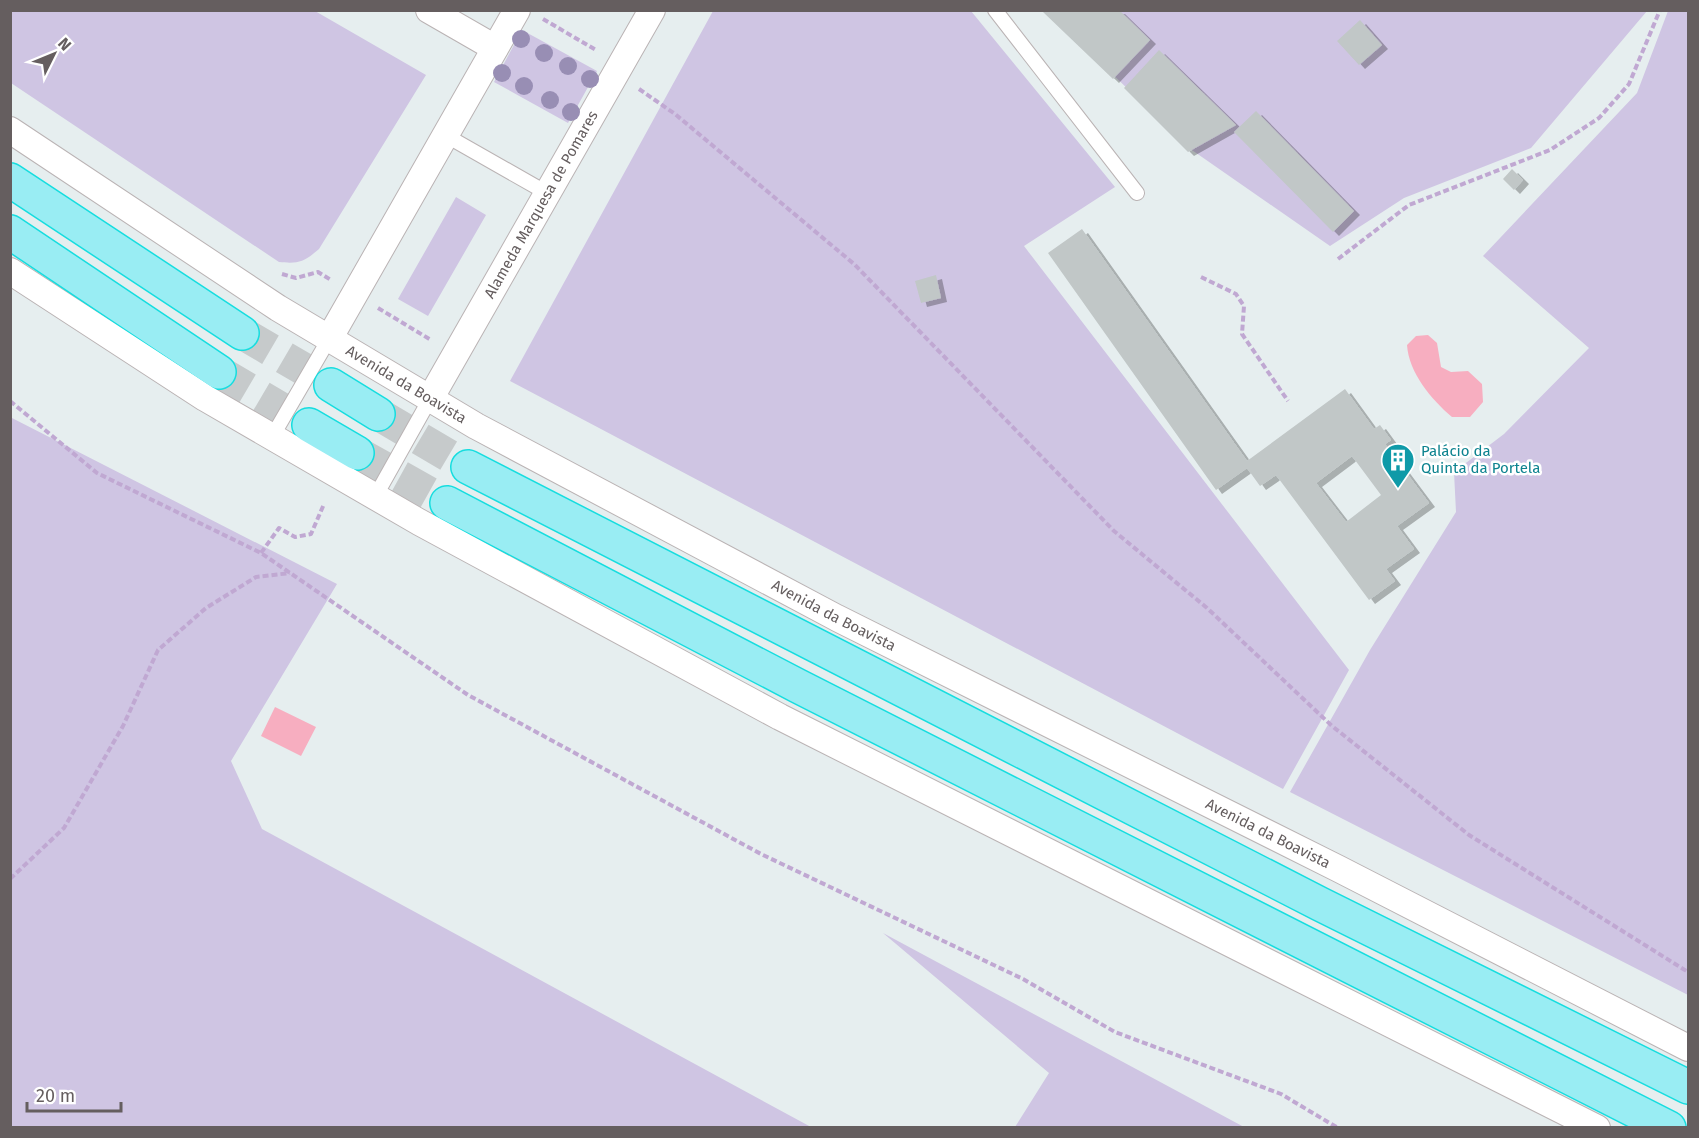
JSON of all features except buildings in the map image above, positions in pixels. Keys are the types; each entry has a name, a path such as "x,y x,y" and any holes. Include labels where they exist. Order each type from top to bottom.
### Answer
{"highway":[{"path":"10,180 242,333"},
{"path":"10,232 219,372"},
{"path":"331,385 378,414"},
{"path":"309,424 357,453"},
{"path":"468,467 1298,893 1689,1087"},
{"path":"447,503 798,686 1669,1128"}],"street":[{"path":"429,10 495,48"},
{"path":"329,339 517,10"},
{"name":"Alameda Marquesa de Pomares","path":"430,399 615,76 644,13"},
{"name":"Avenida da Boavista","path":"10,130 259,295 476,426 837,618 1339,869 1689,1048"},
{"path":"10,271 205,398 375,497 780,717 1597,1128"}],"lane":[{"path":"995,10 1137,193"},
{"path":"445,135 547,193"},
{"path":"272,437 329,339"},
{"path":"375,497 430,399"}],"path":[{"path":"1338,260 1409,205 1550,150 1599,118 1629,84 1660,10"},
{"path":"541,17 602,53"},
{"path":"615,76 643,91 675,114 855,264 1114,531 1207,608 1332,726 1469,835 1689,972"},
{"path":"318,272 455,355"},
{"path":"1201,277 1236,294 1244,306 1242,334 1288,400"},
{"path":"10,402 97,473 261,553 468,696 761,854 1023,979 1115,1032 1281,1094 1338,1128"},
{"path":"261,553 279,528 295,537 311,534 324,504"},
{"path":"10,879 64,828 123,726 159,650 206,608 256,577 291,573"}],"shaded area":[{"path":"10,11 315,11 426,75 319,249 301,261 279,262 11,83"},
{"path":"713,11 971,11 1115,187 1024,246 1349,670 1283,789 510,381"},
{"path":"1047,11 1647,11 1531,148 1404,198 1330,246 1189,148"},
{"path":"1668,11 1688,11 1688,995 1290,792 1370,650 1456,512 1454,472 1504,434 1589,348 1483,256 1637,93"},
{"path":"522,30 597,71 568,123 494,82"},
{"path":"456,197 486,215 428,316 398,299"},
{"path":"1428,335 1437,343 1441,367 1451,372 1468,371 1482,384 1483,402 1470,417 1452,417 1429,394 1412,366 1407,345 1416,336"},
{"path":"10,417 337,584 231,761 262,829 811,1127 11,1127"},
{"path":"275,707 316,727 301,756 261,736"},
{"path":"883,933 1244,1127 1015,1127 1049,1073"}],"tunnel":[{"path":"242,333 331,385"},
{"path":"219,372 309,425"},
{"path":"378,414 468,467"},
{"path":"357,453 447,503"}],"place":[{"name":"Palácio da Quinta da Portela","path":"1398,489"}]}
